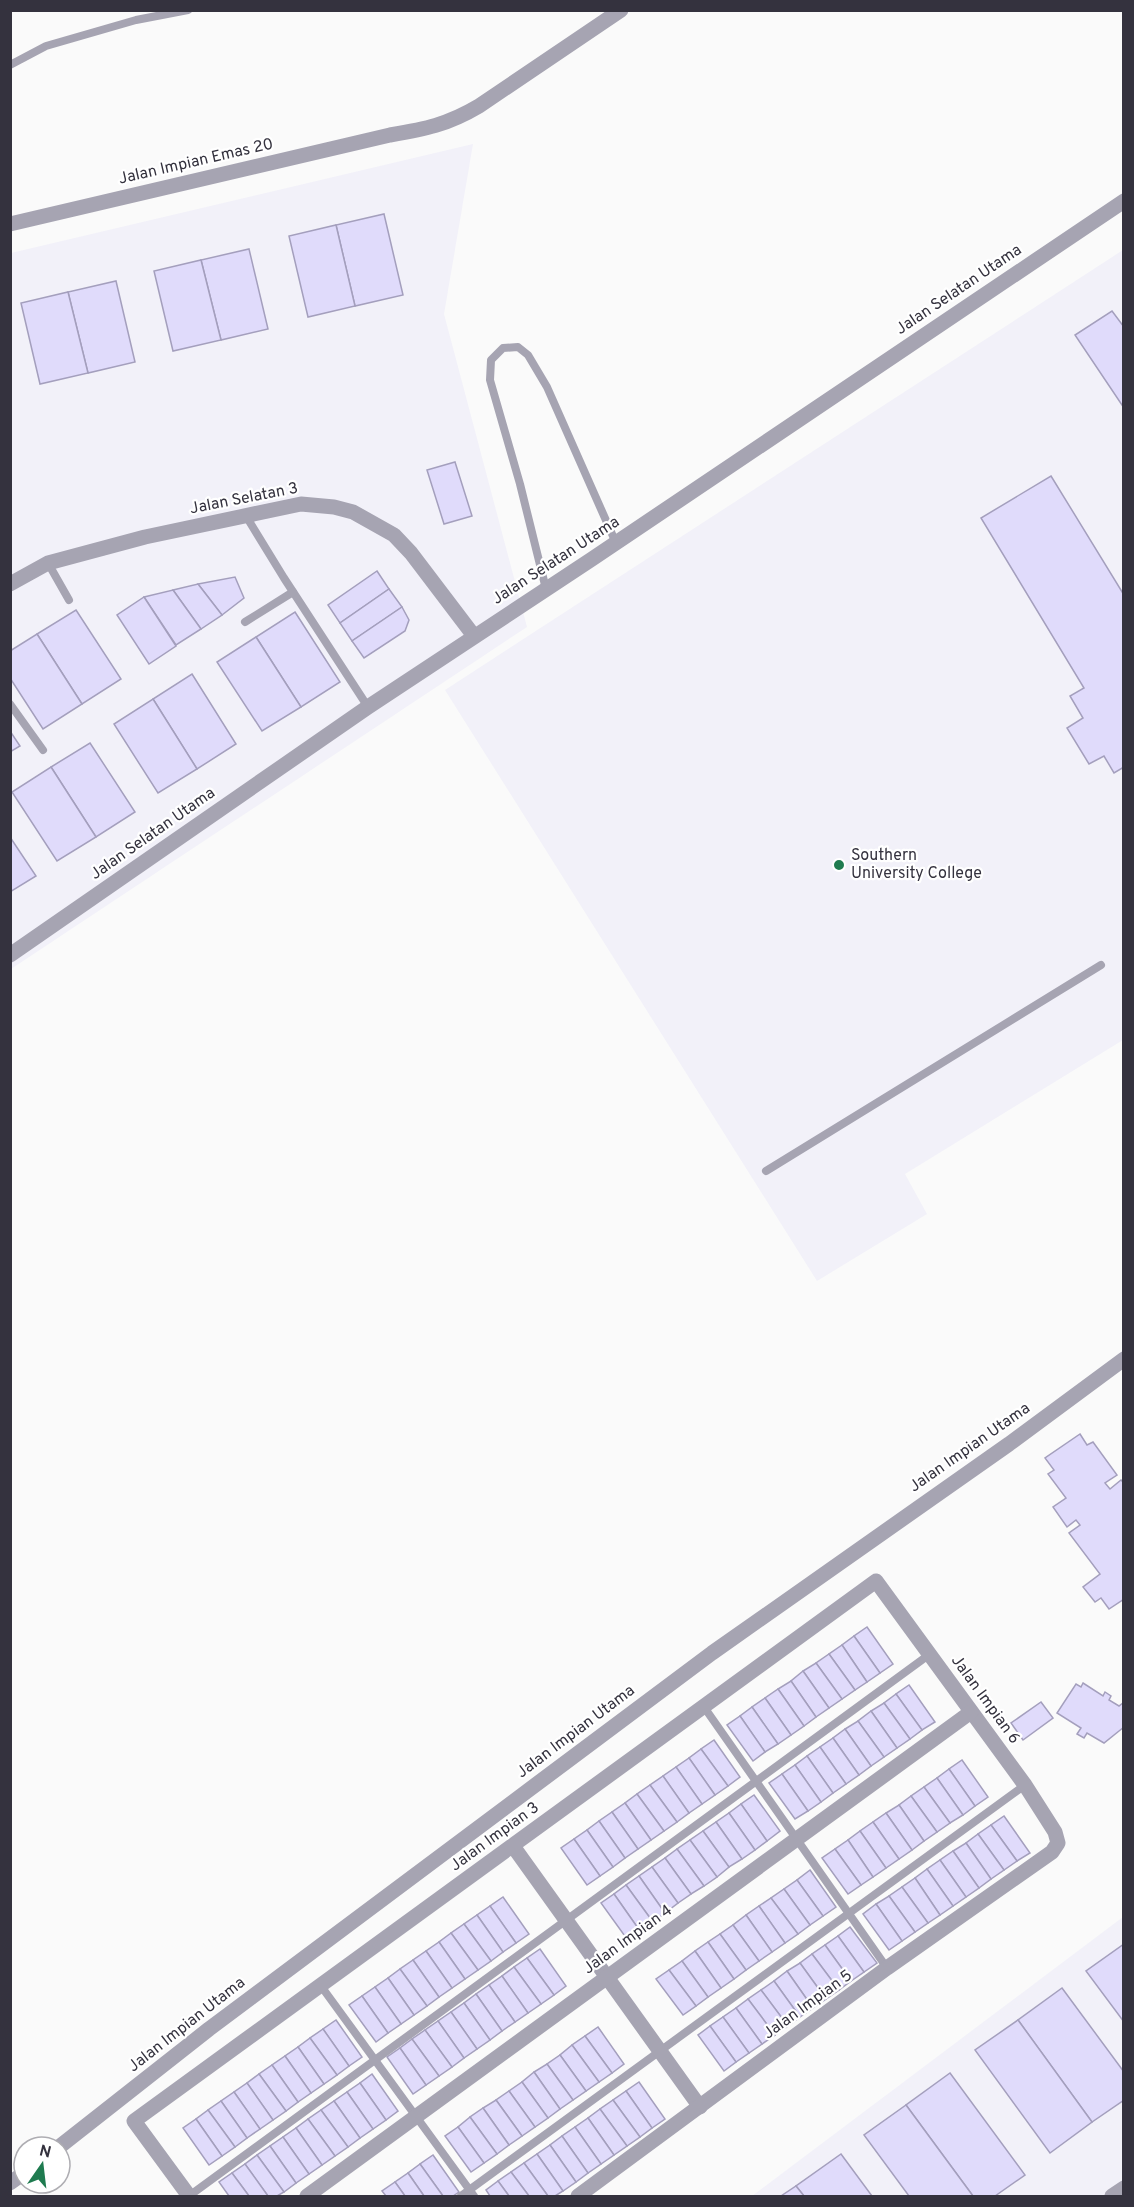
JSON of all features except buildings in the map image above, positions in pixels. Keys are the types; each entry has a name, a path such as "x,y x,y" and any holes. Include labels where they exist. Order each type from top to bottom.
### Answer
{"street":[{"name":"Jalan Impian Emas 20","path":"10,224 458,119 621,10"},
{"name":"Jalan Selatan Utama","path":"10,955 368,707 1124,201"},
{"name":"Jalan Selatan 3","path":"10,584 48,563 145,537 301,504 334,507 354,512 394,536 411,553 474,636"},
{"name":"Jalan Impian Utama","path":"72,2137 209,2030 712,1653 1018,1437 1124,1359"},
{"name":"Jalan Impian 6","path":"876,1581 1025,1785 1055,1832 1058,1843"},
{"name":"Jalan Impian 3","path":"189,2196 134,2121 876,1581"},
{"name":"Jalan Impian 4","path":"307,2196 971,1712"},
{"name":"Jalan Impian 5","path":"578,2196 888,1968 1052,1852 1058,1843"},
{"path":"513,1846 700,2107"},
{"path":"1112,2196 1124,2188"}],"lane":[{"path":"10,65 46,46 136,20 188,10"},
{"path":"546,589 520,484 490,380 491,360 503,348 518,347 528,355 547,387 616,543"},
{"path":"246,514 293,592 368,707"},
{"path":"48,563 69,600"},
{"path":"244,622 293,592"},
{"path":"10,704 43,750"},
{"path":"766,1171 1101,965"},
{"path":"189,2196 930,1654"},
{"path":"704,1707 888,1968"},
{"path":"461,2196 472,2193 660,2052 1025,1785"},
{"path":"321,1986 472,2193"}],"shaded area":[{"path":"473,144 444,314 527,627 11,969 11,253"},
{"name":"Southern University College","path":"1123,250 1123,1040 905,1174 927,1214 817,1281 445,690"},
{"path":"1123,1917 1123,2196 752,2196"}],"place":[{"name":"Southern University College","path":"839,865"}]}
